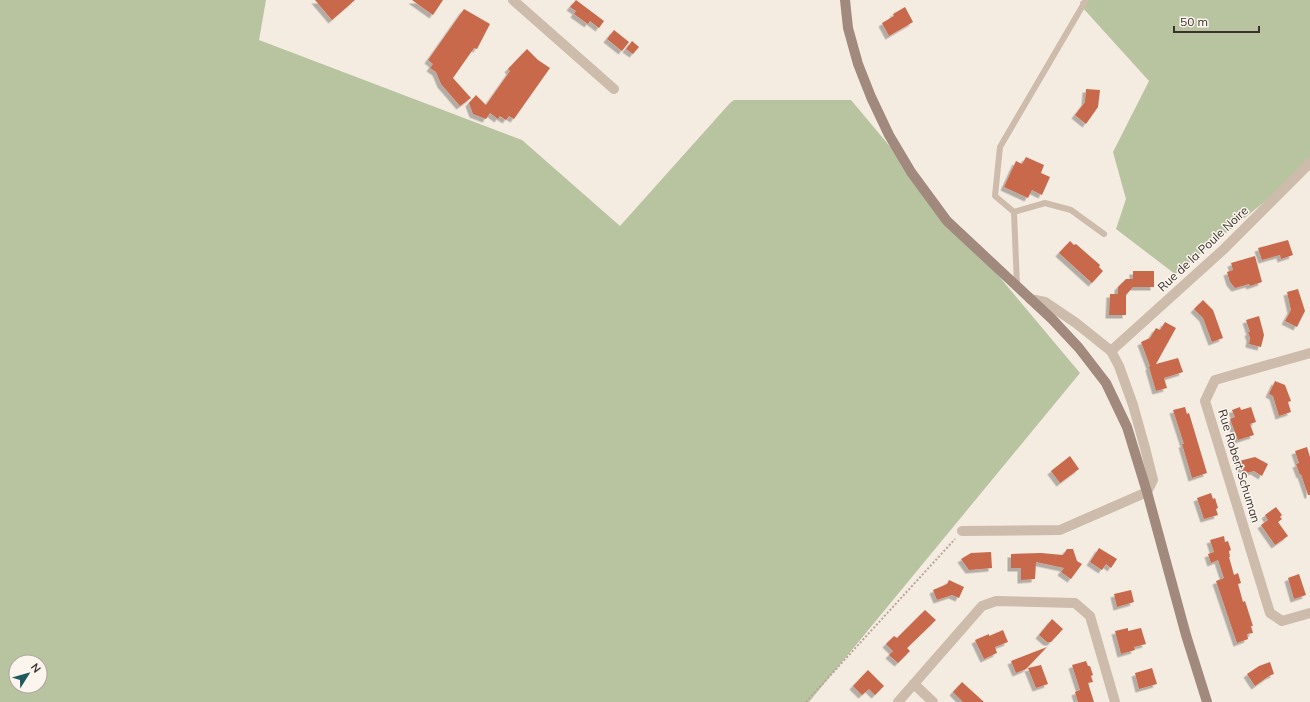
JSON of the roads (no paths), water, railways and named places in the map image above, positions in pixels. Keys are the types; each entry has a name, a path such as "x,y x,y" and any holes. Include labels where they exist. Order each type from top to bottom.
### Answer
{"main road":[{"path":"845,0 848,28 858,64 871,97 911,172 947,221 1052,319 1079,348 1106,383 1127,427 1207,702"}],"street":[{"path":"513,0 614,89"},
{"name":"Rue de la Poule Noire","path":"1111,351 1224,249 1310,163"},
{"path":"962,531 1060,530 1147,492 1153,480 1145,448 1119,366 1111,351 1076,323 1045,302 1030,299"},
{"name":"Rue Robert Schuman","path":"1310,353 1215,380 1205,401 1270,613 1282,621 1310,613"},
{"path":"898,702 982,606 996,601 1075,603 1090,616 1115,702"},
{"path":"914,684 933,702"}],"lane":[{"path":"1017,286 1014,212 994,196 1000,147 1086,0"},
{"path":"1014,212 1045,203 1071,210 1104,234"}]}
